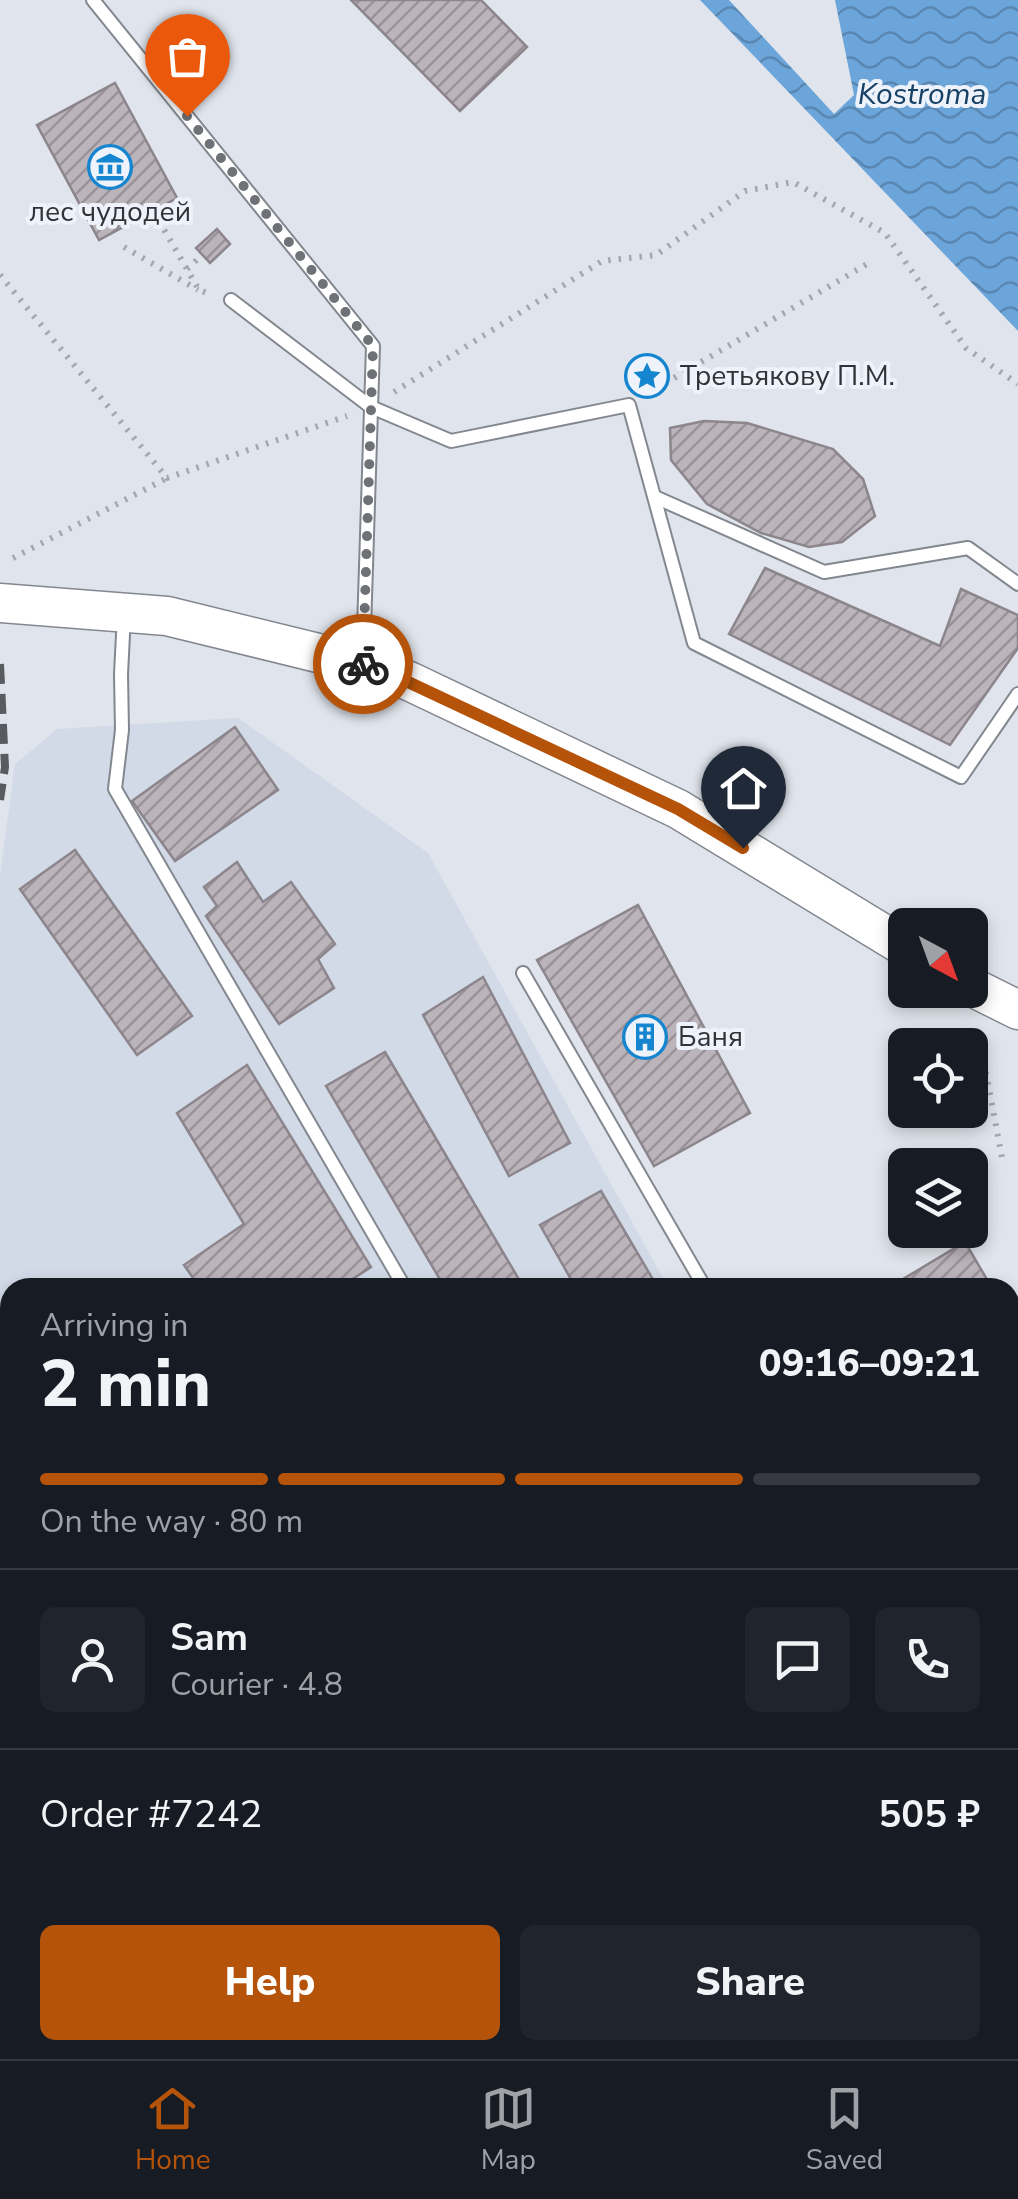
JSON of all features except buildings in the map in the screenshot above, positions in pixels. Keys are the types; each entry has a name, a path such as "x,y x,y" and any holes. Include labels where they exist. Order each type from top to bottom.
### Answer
{"main road":[{"path":"0,603 167,616 362,664 678,809 888,937"},
{"path":"988,995 1018,1010"}],"lane":[{"path":"94,0 373,346 362,664"},
{"path":"231,300 371,407 451,441 629,404 694,643 961,777 1018,694"},
{"path":"655,497 824,572 968,548 1018,584"},
{"path":"124,612 122,730 115,790 399,1278"},
{"path":"523,973 699,1278"}],"path":[{"path":"13,558 167,478 371,407 602,261 656,256 745,191 793,182 885,233 966,348 1018,384"},
{"path":"159,221 199,290"},
{"path":"124,248 199,290 231,300"},
{"path":"186,270 202,255"},
{"path":"629,404 867,264"},
{"path":"0,275 167,478"},
{"path":"988,1083 1003,1162"}],"shaded area":[{"path":"238,718 428,853 663,1278 0,1278 0,875 15,764 57,729"}],"water":[{"name":"Kostroma","path":"700,0 1018,0 1018,331"}],"pier":[{"path":"729,0 835,0 854,95 834,114"}],"railway":[{"path":"0,664 5,767 0,800"}],"way so far":[{"path":"187,116 373,346 363,664"}],"place":[{"name":"лес чудодей","path":"110,167"},
{"name":"Третьякову П.М.","path":"647,376"},
{"name":"Баня","path":"645,1037"}],"route":[{"path":"363,664 678,809 743,848"}]}
